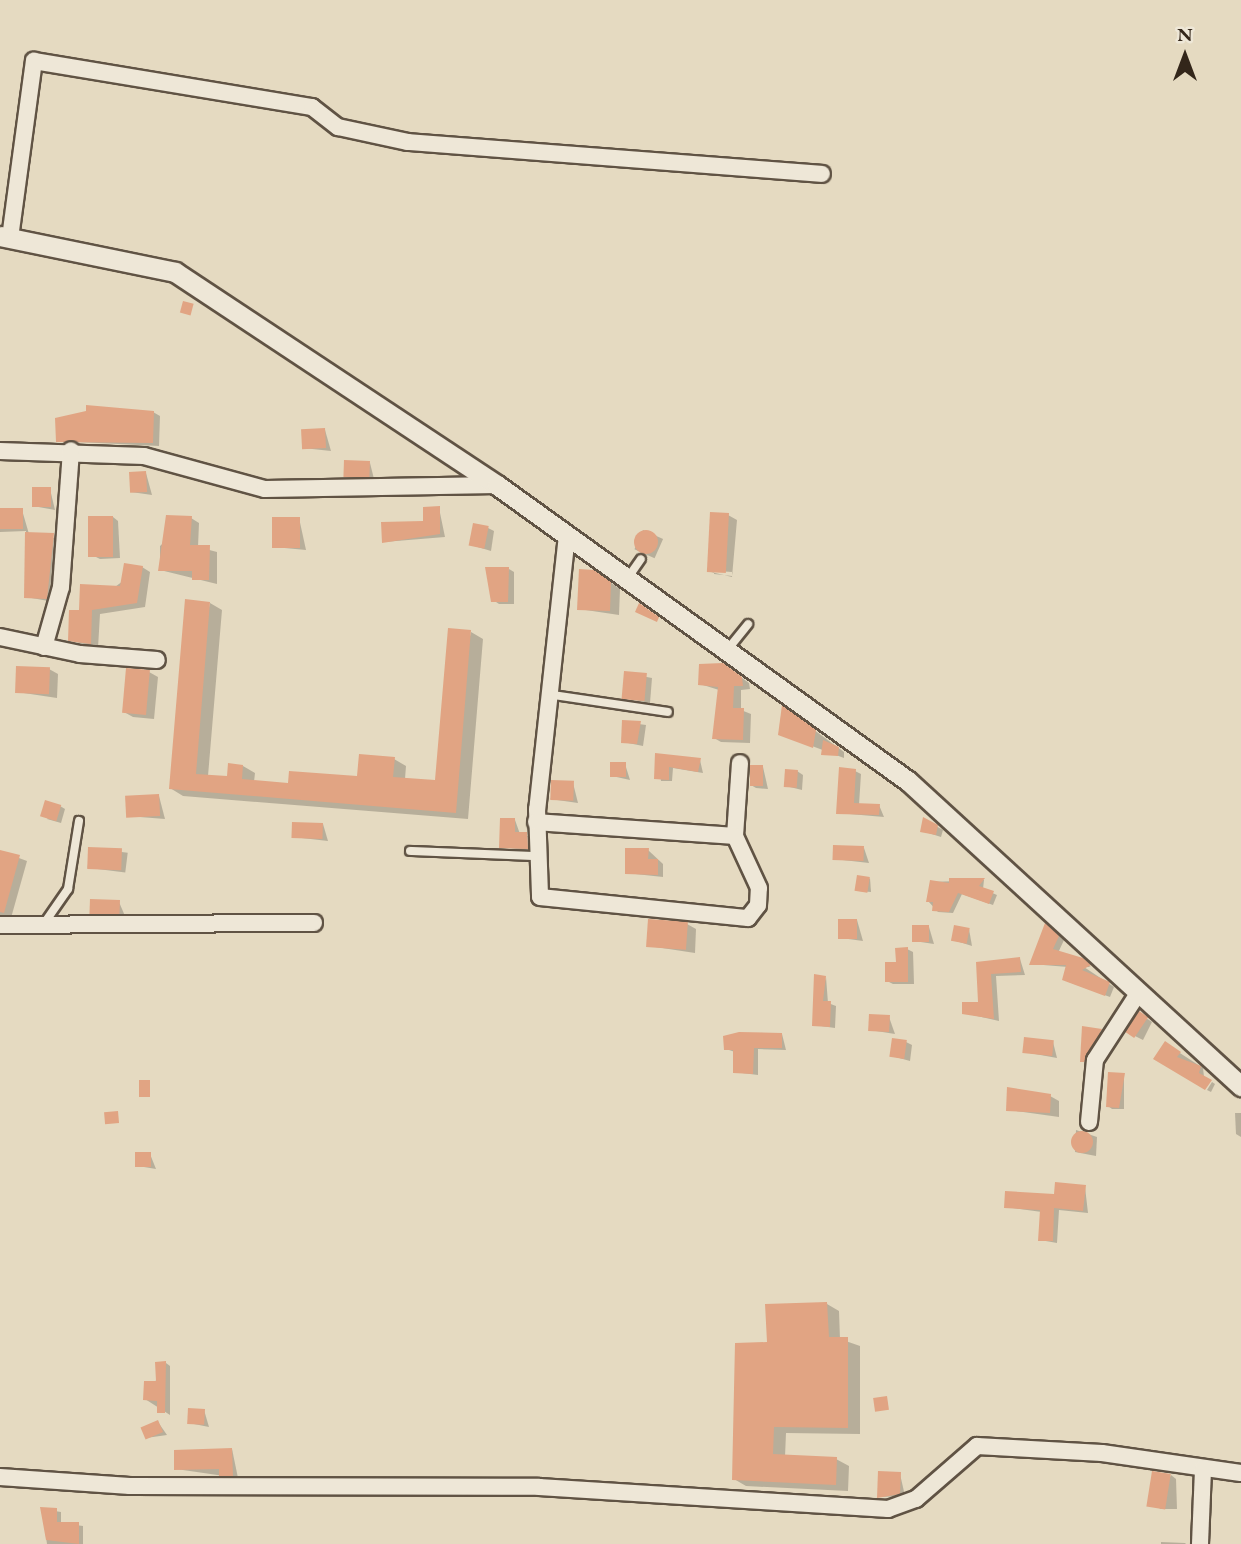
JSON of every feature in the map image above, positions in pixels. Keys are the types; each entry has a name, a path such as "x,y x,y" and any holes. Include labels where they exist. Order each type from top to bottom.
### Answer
{"street":[{"path":"822,174 408,142 338,127 312,107 34,61 5,237 175,272 497,485 567,536 631,573 908,781 1241,1086"},
{"path":"0,451 71,450 170,460 265,489 497,485"},
{"path":"44,647 61,587 71,450"},
{"path":"567,536 553,695 536,822 536,890 549,902 741,919 755,912 759,888 735,836 740,763"},
{"path":"0,637 44,647 157,660"},
{"path":"536,822 735,836"},
{"path":"0,925 314,923"},
{"path":"1089,1122 1095,1060 1139,992"},
{"path":"0,1477 130,1486 540,1488 888,1509 916,1499 976,1446 1102,1453 1241,1473"},
{"path":"1200,1544 1203,1468"}],"lane":[{"path":"631,573 641,558"},
{"path":"730,646 748,624"},
{"path":"553,695 668,712"},
{"path":"43,925 68,889 79,821"},
{"path":"410,851 536,856"}],"building":[{"path":"183,301 194,304 191,315 180,313"},
{"path":"86,405 154,411 153,443 56,442 55,418 86,411"},
{"path":"325,428 326,448 302,449 301,429"},
{"path":"344,460 370,461 369,478 343,477"},
{"path":"146,471 147,492 130,493 129,472"},
{"path":"32,487 51,487 51,507 32,507"},
{"path":"440,506 440,534 382,543 381,522 423,521 423,507"},
{"path":"0,508 23,508 23,529 0,529"},
{"path":"710,512 729,513 726,573 707,572"},
{"path":"166,515 192,516 190,545 210,545 209,580 192,580 192,571 158,571"},
{"path":"88,516 113,516 113,557 88,557"},
{"path":"272,517 300,517 300,548 272,548"},
{"path":"473,523 489,526 484,549 469,546"},
{"path":"646,530 654,534 658,542 654,550 646,554 638,550 634,542 638,534"},
{"path":"25,532 54,533 47,599 24,598"},
{"path":"124,563 143,566 137,603 92,610 91,644 68,641 69,610 79,610 80,584 120,586"},
{"path":"485,567 509,567 508,602 491,602"},
{"path":"579,569 594,570 611,582 610,611 577,610"},
{"path":"185,599 210,602 196,774 227,776 228,763 243,765 242,779 288,783 289,771 357,776 359,754 395,757 393,777 435,780 448,628 471,630 456,813 169,789"},
{"path":"639,603 659,617 657,622 635,612"},
{"path":"723,663 742,677 743,686 734,686 733,708 744,708 743,740 712,739 718,687 698,685 699,664"},
{"path":"16,666 50,667 49,694 15,693"},
{"path":"126,668 150,670 146,715 122,713"},
{"path":"624,671 647,673 644,701 622,699"},
{"path":"782,705 816,730 813,748 778,735"},
{"path":"622,720 641,721 637,744 621,743"},
{"path":"823,740 839,747 838,756 821,755"},
{"path":"655,753 701,758 698,772 669,767 669,780 654,779"},
{"path":"610,762 626,762 626,777 610,777"},
{"path":"750,765 763,765 763,786 750,786"},
{"path":"839,767 856,769 854,803 880,804 879,815 836,814"},
{"path":"785,769 798,770 797,788 784,787"},
{"path":"551,780 574,781 573,801 550,800"},
{"path":"159,794 160,816 126,818 125,796"},
{"path":"45,800 61,805 56,821 40,816"},
{"path":"923,817 938,825 936,835 920,832"},
{"path":"500,818 515,818 515,832 527,832 528,849 499,848"},
{"path":"292,822 323,823 322,839 291,838"},
{"path":"833,845 864,846 863,861 832,860"},
{"path":"88,847 122,848 121,870 87,869"},
{"path":"625,848 649,848 648,859 658,859 658,875 625,874"},
{"path":"0,850 20,855 4,913 0,912"},
{"path":"857,875 870,877 867,893 854,891"},
{"path":"949,878 985,878 979,886 994,891 989,904 958,893 949,912 932,911 933,902 926,902 930,880 949,883"},
{"path":"90,899 120,900 119,915 89,914"},
{"path":"648,919 688,922 686,950 646,947"},
{"path":"838,919 857,919 857,939 838,939"},
{"path":"1045,923 1059,936 1053,949 1083,958 1091,965 1082,970 1110,982 1105,996 1062,980 1066,965 1029,965"},
{"path":"912,925 929,925 929,942 912,942"},
{"path":"954,925 970,928 967,944 951,941"},
{"path":"908,947 908,982 885,982 885,962 896,962 895,948"},
{"path":"1020,957 1021,972 991,974 994,1019 962,1014 962,1002 978,1002 976,962"},
{"path":"814,974 826,976 823,1001 831,1001 830,1027 812,1026"},
{"path":"1139,1011 1148,1017 1134,1038 1125,1032"},
{"path":"869,1014 890,1015 889,1032 868,1031"},
{"path":"1082,1026 1102,1029 1084,1062 1080,1062"},
{"path":"739,1032 782,1033 782,1048 754,1048 753,1074 733,1073 733,1050 724,1050 723,1036"},
{"path":"1024,1037 1054,1040 1052,1056 1022,1053"},
{"path":"892,1038 907,1040 904,1059 889,1057"},
{"path":"1165,1041 1181,1052 1177,1057 1201,1066 1199,1073 1212,1080 1205,1090 1153,1059"},
{"path":"1108,1072 1125,1073 1119,1108 1106,1107"},
{"path":"139,1080 150,1080 150,1097 139,1097"},
{"path":"1007,1087 1051,1094 1050,1113 1006,1111"},
{"path":"118,1111 119,1123 105,1124 104,1112"},
{"path":"1078,1131 1086,1131 1093,1138 1093,1146 1086,1153 1078,1153 1071,1146 1071,1138"},
{"path":"135,1152 151,1152 151,1167 135,1167"},
{"path":"1055,1182 1086,1185 1083,1211 1054,1208 1053,1241 1038,1241 1040,1210 1004,1208 1005,1191 1054,1194"},
{"path":"827,1302 829,1337 848,1337 848,1428 774,1427 773,1454 837,1457 836,1485 732,1480 735,1343 767,1342 765,1304"},
{"path":"166,1361 165,1413 157,1413 157,1401 143,1400 144,1381 156,1381 155,1362"},
{"path":"887,1396 889,1410 875,1412 873,1398"},
{"path":"188,1408 205,1409 204,1425 187,1424"},
{"path":"158,1420 163,1432 146,1439 141,1427"},
{"path":"232,1448 233,1476 219,1476 219,1469 174,1470 174,1450"},
{"path":"878,1471 901,1472 900,1494 877,1498"},
{"path":"1152,1471 1171,1474 1165,1510 1146,1507"},
{"path":"40,1507 57,1508 57,1522 79,1522 79,1544 46,1540"}]}
